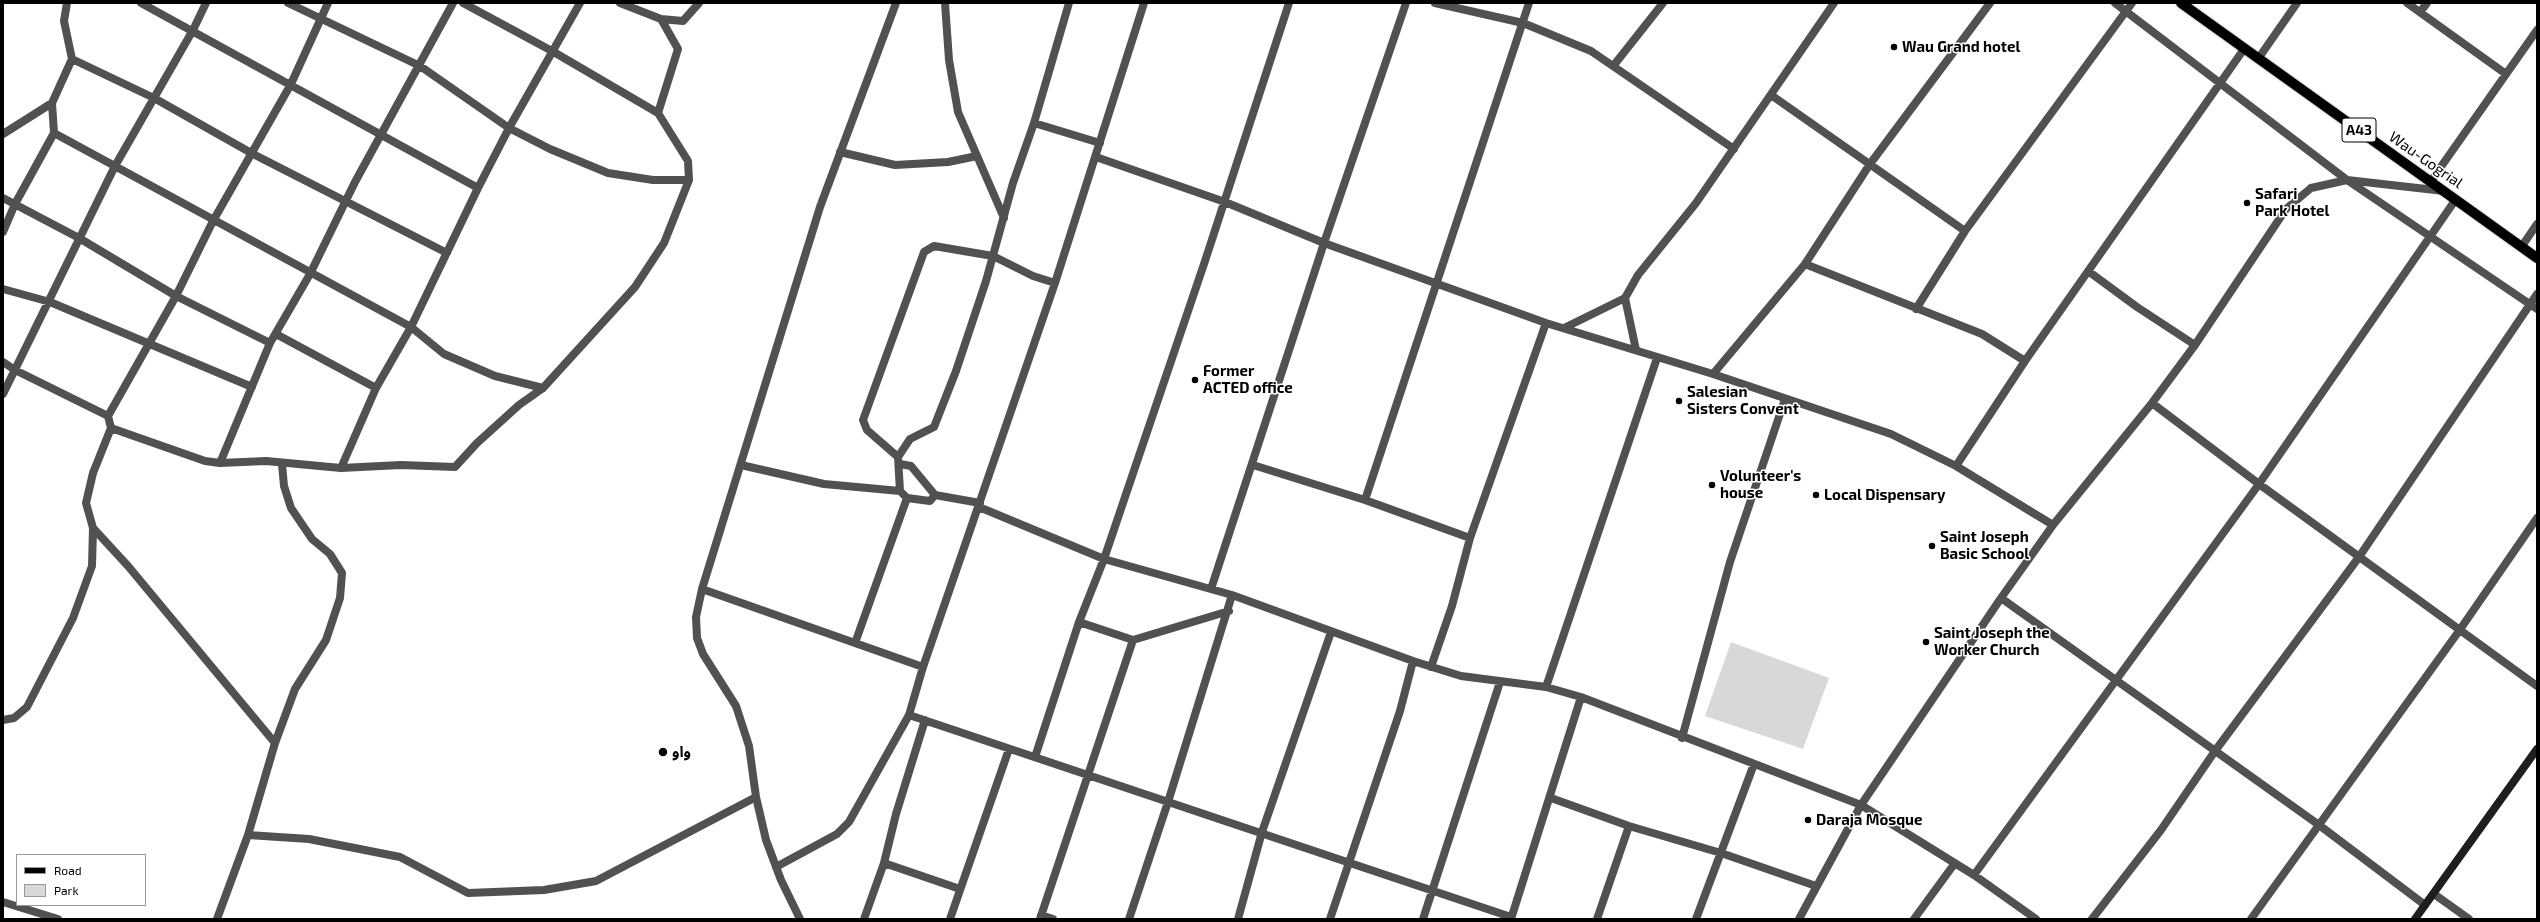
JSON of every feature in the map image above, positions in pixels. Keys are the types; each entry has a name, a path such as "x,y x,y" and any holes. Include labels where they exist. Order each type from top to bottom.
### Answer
{"main road":[{"name":"Wau-Gogrial","path":"2181,3 2537,258"}],"street":[{"path":"3,232 15,204 54,133 52,103 72,59 64,21 67,3"},
{"path":"141,3 193,30 478,188"},
{"path":"3,394 50,302 78,238 115,166 193,30 206,3"},
{"path":"288,3 420,66 509,128 550,149 608,173 653,180 688,180"},
{"path":"3,720 14,718 28,707 73,618 92,566 93,528 86,503 93,473 111,428 108,416 176,296 213,221 253,154 291,84 328,3"},
{"path":"220,463 270,343 310,274 346,201 453,3"},
{"path":"111,428 205,461 220,463 266,462 341,468 401,465 455,467 482,438 519,405 543,388 635,287 664,243 688,180 688,161 658,113 552,50 463,3"},
{"path":"341,468 376,388 411,327 478,188 552,50 580,3"},
{"path":"620,3 661,20 683,20 700,3"},
{"path":"800,919 776,867 766,840 756,797 749,746 736,706 703,654 697,638 696,617 702,589 820,207 896,3"},
{"path":"945,3 949,60 958,112 1004,218"},
{"path":"900,492 899,460 910,439 934,427 956,371 1034,124 1069,3"},
{"path":"776,867 837,834 849,822 909,715 923,667 980,505 1055,283 1144,3"},
{"path":"1035,757 1079,622 1104,560 1225,202 1289,3"},
{"path":"1211,589 1253,465 1324,243 1406,3"},
{"path":"1435,3 1523,23 1591,51 1614,65 1734,149"},
{"path":"1365,500 1529,3"},
{"path":"1614,65 1663,3"},
{"path":"1564,328 1625,298 1638,275 1696,203 1834,3"},
{"path":"1713,374 1805,264 1870,164 1990,3"},
{"path":"2116,3 2221,82 2346,180 2534,306"},
{"path":"1916,309 1965,231 2132,3"},
{"path":"2258,59 2296,3"},
{"path":"2407,3 2506,74"},
{"path":"2420,12 2426,3"},
{"path":"658,113 678,49 661,20"},
{"path":"2431,181 2537,30"},
{"path":"1956,466 2025,361 2244,49"},
{"path":"72,59 154,98 253,154 447,253"},
{"path":"1771,95 1965,231"},
{"path":"3,134 52,103"},
{"path":"1034,124 1100,143"},
{"path":"54,133 310,274 411,327 444,354 494,376 543,388"},
{"path":"840,152 895,165 948,162 977,156"},
{"path":"1096,157 1225,202 1324,243 1546,323 1713,374 1891,434 1956,466 2053,525"},
{"path":"1798,919 1861,805 2001,598 2053,525 2152,403 2195,345 2286,209 2311,188 2346,180 2445,192"},
{"path":"3,198 78,238 176,296 270,343"},
{"path":"1974,875 2114,679 2259,484 2456,199"},
{"path":"2522,246 2537,224"},
{"path":"1055,283 1033,276 993,256 934,246 927,248 921,257 863,420 867,430 899,460 911,466 935,495 980,505 1104,560 1232,595 1331,632 1432,667 1461,676 1546,687 1581,697 1682,738 1861,805 1974,875 2036,919"},
{"path":"1805,264 1982,334 2025,361"},
{"path":"2088,271 2195,345"},
{"path":"3,289 50,302 252,387"},
{"path":"2092,919 2161,830 2215,751 2359,557 2534,306 2537,294"},
{"path":"1625,298 1636,350"},
{"path":"1432,667 1452,606 1470,538 1546,323"},
{"path":"276,334 376,388"},
{"path":"1546,687 1657,358"},
{"path":"3,362 15,370 108,416"},
{"path":"1682,738 1730,562 1785,399"},
{"path":"2152,403 2259,484 2459,631 2537,686"},
{"path":"217,919 248,835 275,743 295,689 326,640 340,598 342,573 330,554 312,539 291,508 284,486 282,464"},
{"path":"741,465 824,484 900,492 908,498 930,501 935,495"},
{"path":"1253,465 1365,500 1470,538"},
{"path":"856,643 908,498"},
{"path":"2251,919 2459,631 2537,518"},
{"path":"93,528 128,566 275,743"},
{"path":"702,589 923,667"},
{"path":"1129,919 1229,611 1232,595"},
{"path":"2001,598 2319,825 2425,906"},
{"path":"1079,622 1134,640 1229,611"},
{"path":"1238,919 1262,832 1331,632"},
{"path":"1053,919 1040,917 1134,640"},
{"path":"1330,919 1400,711 1413,661"},
{"path":"1423,919 1500,682"},
{"path":"909,715 1262,832 1431,892 1511,918 1581,697"},
{"path":"864,919 884,863 896,814 925,720"},
{"path":"950,919 1009,749"},
{"path":"2415,919 2537,749"},
{"path":"1696,919 1754,764"},
{"path":"248,835 309,839 400,857 468,892 544,890 596,881 756,797"},
{"path":"1550,798 1628,826 1721,853 1816,886"},
{"path":"1597,919 1628,826"},
{"path":"884,863 960,889"},
{"path":"1914,919 1955,863"},
{"path":"2434,894 2469,919"},
{"path":"3,902 58,919"}],"green space":[{"path":"1731,642 1829,678 1803,749 1705,716"}],"place":[{"name":"Wau Grand hotel","path":"1894,47"},
{"name":"Safari Park Hotel","path":"2247,203"},
{"name":"Former ACTED office","path":"1195,380"},
{"name":"Salesian Sisters Convent","path":"1679,401"},
{"name":"Volunteer's house","path":"1712,485"},
{"name":"Local Dispensary","path":"1816,495"},
{"name":"Saint Joseph Basic School","path":"1932,546"},
{"name":"Saint Joseph the Worker Church","path":"1926,642"},
{"name":"واو","path":"663,752"},
{"name":"Daraja Mosque","path":"1808,820"}]}
